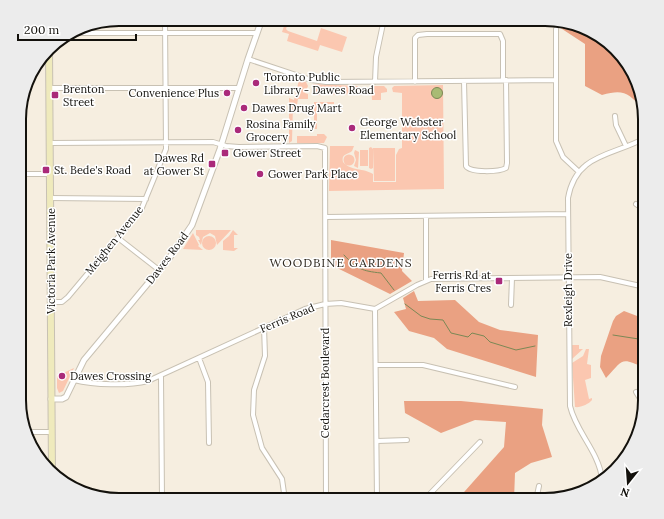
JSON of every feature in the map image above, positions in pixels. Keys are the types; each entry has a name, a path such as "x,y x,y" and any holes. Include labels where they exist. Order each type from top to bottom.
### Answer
{"main road":[{"name":"Victoria Park Avenue","path":"49,58 52,465"}],"street":[{"name":"Meighen Avenue","path":"51,302 62,302 68,297 141,210 146,199 165,152 165,26"},
{"name":"Dawes Road","path":"52,399 64,398 84,360 180,244 192,225 222,144 260,26"},
{"path":"375,82 376,57 383,26"},
{"path":"556,29 555,80 557,144 566,161 578,171 591,161 638,142"},
{"path":"85,33 257,33"},
{"path":"415,82 414,42 418,35 500,34 503,41 506,168 499,170 471,171 466,166 464,81"},
{"path":"248,59 319,81 415,82 555,80"},
{"path":"50,88 239,88"},
{"path":"615,116 616,125 626,146"},
{"path":"50,143 213,142 222,144"},
{"name":"Cedarcrest Boulevard","path":"222,144 239,147 322,147 326,150 326,493"},
{"name":"Rexleigh Drive","path":"578,171 570,189 568,214 570,406 576,423 597,458 601,474"},
{"path":"26,174 50,174"},
{"path":"50,198 146,199"},
{"path":"326,217 426,217 568,214"},
{"path":"426,217 426,281"},
{"path":"118,238 159,270"},
{"path":"377,493 377,365 375,309 426,281 451,278 609,278 638,286"},
{"path":"511,305 512,278"},
{"name":"Ferris Road","path":"74,380 85,383 135,383 148,381 301,310 325,304 352,304 375,309"},
{"path":"264,328 265,356 254,390 253,415 262,448 282,479 284,493"},
{"path":"199,358 208,379 209,443"},
{"path":"377,365 423,365 516,387"},
{"path":"161,376 162,493"},
{"path":"636,392 638,396"},
{"path":"32,432 52,432"},
{"path":"377,441 407,440"},
{"path":"431,493 480,442"},
{"path":"538,493 539,486"}],"shaded area":[{"path":"284,26 287,26 286,29 288,31 317,41 321,28 347,37 342,52 320,45 318,51 287,41 289,34 282,32"},
{"path":"560,27 580,33 601,45 611,53 628,78 633,89 636,102 625,94 616,92 602,95 585,86 585,44"},
{"path":"299,80 306,82 308,86 305,93 308,94 308,99 298,99 297,105 293,105 292,141 289,143 289,98 294,100"},
{"path":"313,84 358,86 359,91 356,94 317,95 313,92"},
{"path":"443,85 444,189 329,191 330,146 354,146 352,151 343,157 343,162 346,165 373,174 373,182 396,182 396,155 399,149 402,148 402,93 393,92 392,88 394,86"},
{"path":"371,86 384,86 387,89 387,92 381,93 381,100 372,100"},
{"path":"435,88 439,88 441,89 441,97 435,98 432,95 432,91"},
{"path":"314,102 334,102 334,104 317,104 317,129 314,129"},
{"path":"317,134 324,134 327,137 324,143 297,143 297,136 317,136"},
{"path":"371,147 373,149 373,168 371,169 369,168 369,148"},
{"path":"373,148 395,148 395,181 374,181"},
{"path":"355,150 359,152 358,168 354,166 356,160 354,153"},
{"path":"360,150 368,150 368,166 360,166"},
{"path":"349,154 353,156 355,160 353,164 349,166 345,164 343,160 345,156"},
{"path":"196,230 231,230 217,245 215,236 210,233 203,237 201,245 198,240 200,240 199,237 196,235"},
{"path":"233,230 238,235 234,235 234,248 238,248 234,251 223,250 223,241"},
{"path":"193,233 199,245 198,246 203,250 183,249"},
{"path":"209,236 214,238 216,243 214,248 209,250 204,248 202,243 204,238"},
{"path":"331,240 404,253 402,271 412,281 390,294 331,265"},
{"path":"414,291 418,301 455,300 479,322 500,330 538,335 536,377 447,349 434,338 409,331 394,312 406,309 403,298"},
{"path":"624,311 638,316 638,365 626,361 623,362 606,378 600,367 601,356 616,316"},
{"path":"572,345 579,345 579,349 583,349 572,359"},
{"path":"586,349 589,349 587,364 591,365 591,378 585,380 589,399 592,398 592,400 589,403 575,407 572,363 583,356"},
{"path":"74,368 63,391 59,393 57,388 57,376"},
{"path":"404,401 461,401 543,409 542,425 552,457 531,463 515,473 514,493 463,493 504,447 506,422 475,420 441,433 405,413"}],"waterway":[{"path":"344,255 360,268 381,273 394,290"},
{"path":"405,304 421,316 430,319 443,320 451,333 468,337 472,333 484,336 490,342 516,350 535,346"},
{"path":"613,335 638,339"}],"place":[{"name":"Toronto Public Library - Dawes Road","path":"256,83"},
{"name":"Convenience Plus","path":"227,93"},
{"name":"Brenton Street","path":"55,95"},
{"name":"Dawes Drug Mart","path":"244,108"},
{"name":"George Webster Elementary School","path":"352,128"},
{"name":"Rosina Family Grocery","path":"238,130"},
{"name":"Gower Street","path":"225,153"},
{"name":"Dawes Rd at Gower St","path":"212,164"},
{"name":"St. Bede's Road","path":"46,170"},
{"name":"Gower Park Place","path":"260,174"},
{"name":"Ferris Rd at Ferris Cres","path":"499,281"},
{"name":"Dawes Crossing","path":"62,376"}],"district":[{"name":"WOODBINE GARDENS","path":"341,263"}]}
